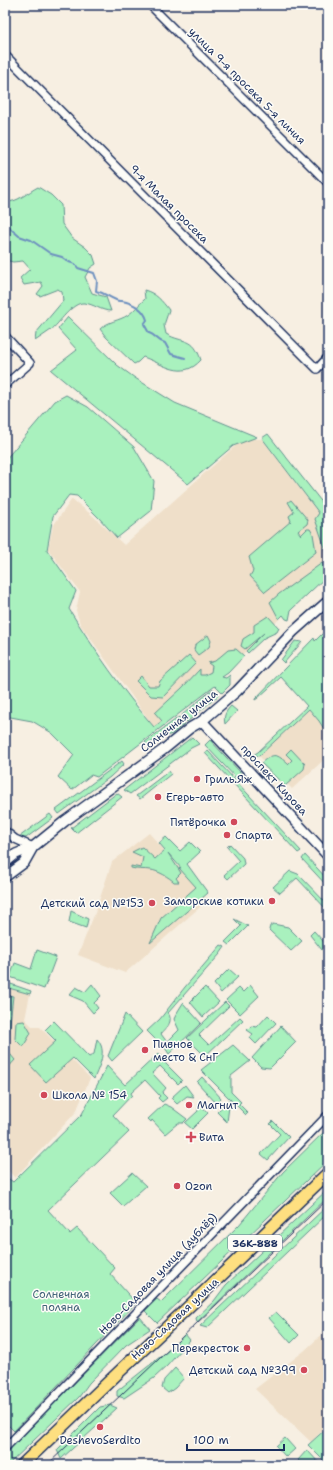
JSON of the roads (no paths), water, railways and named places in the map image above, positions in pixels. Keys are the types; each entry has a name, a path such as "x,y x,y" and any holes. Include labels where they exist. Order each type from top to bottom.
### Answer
{"main road":[{"name":"Солнечная улица","path":"5,862 16,854 33,847 64,820 163,750 190,728 202,721 237,691 293,632 328,601"},
{"name":"проспект Кирова","path":"202,721 328,856"},
{"name":"Солнечная улица","path":"5,878 24,863 33,847"},
{"name":"Ново-Садовая улица","path":"22,1465 328,1173"}],"street":[{"name":"улица 9-я просека 5-я линия","path":"150,5 328,183"},
{"name":"9-я Малая просека","path":"5,55 317,369 328,358"},
{"path":"5,336 30,363 5,385"},
{"path":"5,831 15,839 33,847"},
{"name":"Ново-Садовая улица (дублёр)","path":"5,1448 328,1116"}],"waterway":[{"path":"5,220 11,229 19,236 31,240 51,254 62,257 75,264 78,268 94,273 97,281 96,291 138,307 146,316 147,320 144,324 149,333 165,343 171,354 185,358"}],"tram line":[{"path":"47,1465 328,1199"}],"place":[{"name":"Гриль.Яж","path":"197,779"},
{"name":"Егерь-авто","path":"158,797"},
{"name":"Пятёрочка","path":"234,822"},
{"name":"Спарта","path":"227,835"},
{"name":"Заморские котики","path":"272,901"},
{"name":"Детский сад №153","path":"152,903"},
{"name":"Пивное место & СнГ","path":"145,1050"},
{"name":"Школа № 154","path":"44,1095"},
{"name":"Магнит","path":"189,1105"},
{"name":"Вита","path":"191,1137"},
{"name":"Ozon","path":"177,1186"},
{"name":"Перекресток","path":"247,1348"},
{"name":"Детский сад №399","path":"304,1370"},
{"name":"DeshevoSerdito","path":"100,1427"}],"park label":[{"name":"Солнечная поляна","path":"61,1300"}]}
